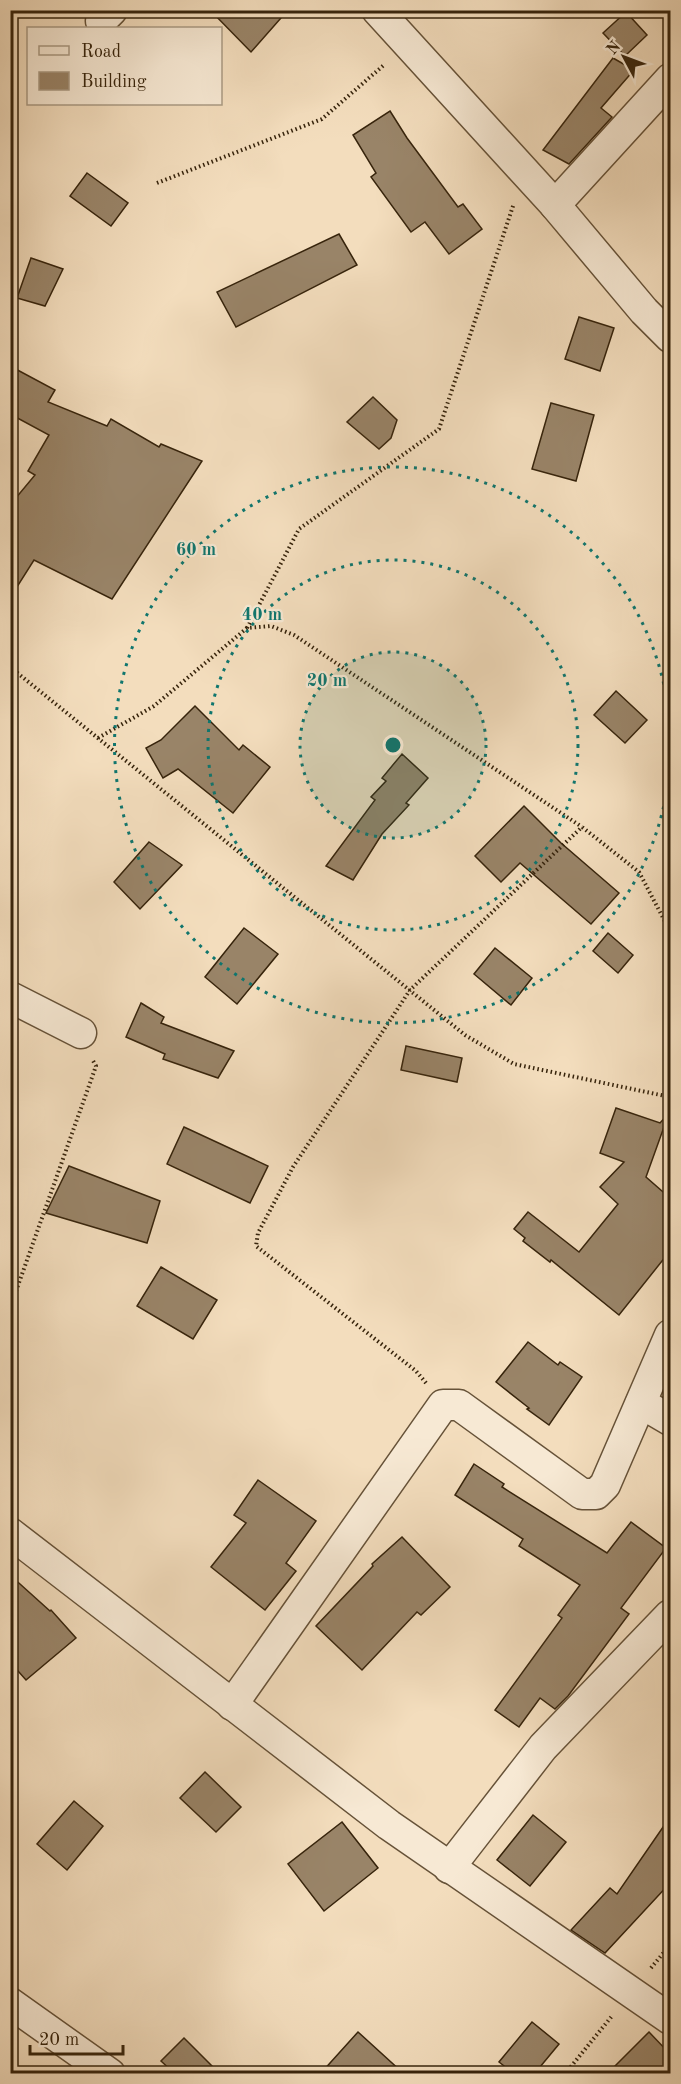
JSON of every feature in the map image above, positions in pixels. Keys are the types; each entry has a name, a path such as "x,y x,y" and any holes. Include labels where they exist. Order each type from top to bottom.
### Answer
{"street":[{"path":"377,10 555,205 644,311 670,337"},
{"path":"555,205 670,79"},
{"path":"10,997 81,1033"},
{"path":"232,1705 443,1405 459,1405 582,1494 596,1494 605,1485 670,1335"},
{"path":"641,1403 670,1420"},
{"path":"10,1533 389,1826 670,2019"},
{"path":"449,1868 543,1747 670,1615"},
{"path":"10,2003 110,2073"}],"path":[{"path":"157,183 322,119 408,44"},
{"path":"98,738 154,706 248,628 299,529 439,429 524,171"},
{"path":"248,628 271,626 294,634 582,828 639,872 670,931"},
{"path":"10,667 465,1035 513,1064 670,1097"},
{"path":"434,1416 431,1390 416,1371 256,1246 258,1233 293,1167 410,990 582,828"},
{"path":"10,1308 96,1066 81,1033"}],"building":[{"path":"210,10 288,10 251,52"},
{"path":"626,12 647,35 625,56 603,33"},
{"path":"613,58 634,70 601,108 612,117 569,164 543,150"},
{"path":"390,111 458,207 463,204 482,229 449,254 425,222 411,232 371,177 376,173 353,135"},
{"path":"87,173 128,203 111,226 70,196"},
{"path":"339,234 357,265 236,327 217,292"},
{"path":"31,258 63,269 45,306 17,298"},
{"path":"579,317 614,328 600,371 565,359"},
{"path":"10,366 55,390 48,402 107,426 111,419 159,447 161,444 202,461 112,599 34,560 10,598 10,505 35,475 28,471 49,435 10,414"},
{"path":"373,397 397,420 391,438 379,449 347,422"},
{"path":"551,403 594,415 576,481 532,469"},
{"path":"616,691 647,720 625,743 594,715"},
{"path":"195,706 239,750 243,745 270,767 233,813 178,769 163,778 146,748 161,740"},
{"path":"402,754 428,778 406,803 409,805 382,834 353,880 326,866 375,800 371,797 386,781 382,778"},
{"path":"524,806 561,843 619,893 591,924 520,863 501,882 475,856"},
{"path":"149,842 182,865 140,909 114,882"},
{"path":"244,928 278,954 237,1004 205,977"},
{"path":"608,933 633,955 618,973 593,951"},
{"path":"495,948 532,978 511,1005 474,974"},
{"path":"141,1003 164,1017 161,1023 234,1051 218,1078 163,1059 165,1054 126,1037"},
{"path":"406,1046 462,1058 457,1082 401,1070"},
{"path":"616,1108 660,1123 669,1113 646,1177 670,1198 670,1251 619,1315 551,1260 550,1262 523,1241 525,1238 514,1229 528,1212 579,1252 618,1204 600,1187 624,1162 600,1153"},
{"path":"184,1127 268,1166 250,1203 167,1164"},
{"path":"69,1166 160,1201 147,1243 46,1213"},
{"path":"161,1267 217,1300 193,1339 137,1306"},
{"path":"528,1342 558,1365 560,1362 582,1377 549,1425 496,1382"},
{"path":"474,1464 504,1484 502,1487 607,1553 631,1522 666,1548 621,1608 629,1614 568,1696 555,1709 540,1698 519,1727 495,1710 562,1618 558,1615 580,1585 519,1546 523,1539 455,1495"},
{"path":"258,1480 316,1521 286,1563 296,1571 265,1610 211,1567 246,1523 234,1515"},
{"path":"402,1537 450,1587 421,1615 417,1612 362,1670 316,1626 373,1566 372,1564"},
{"path":"10,1575 51,1610 76,1638 26,1680 10,1662"},
{"path":"205,1772 241,1807 216,1832 180,1798"},
{"path":"74,1801 103,1826 67,1870 37,1844"},
{"path":"533,1815 566,1842 530,1886 497,1860"},
{"path":"670,1817 670,1883 605,1953 571,1930 610,1888 617,1894"},
{"path":"342,1822 378,1868 324,1911 288,1864"},
{"path":"532,2022 559,2044 535,2073 513,2073 499,2062"},
{"path":"358,2032 403,2073 321,2073"},
{"path":"649,2032 670,2054 670,2073 608,2073"},
{"path":"184,2038 219,2073 174,2073 161,2061"}]}
